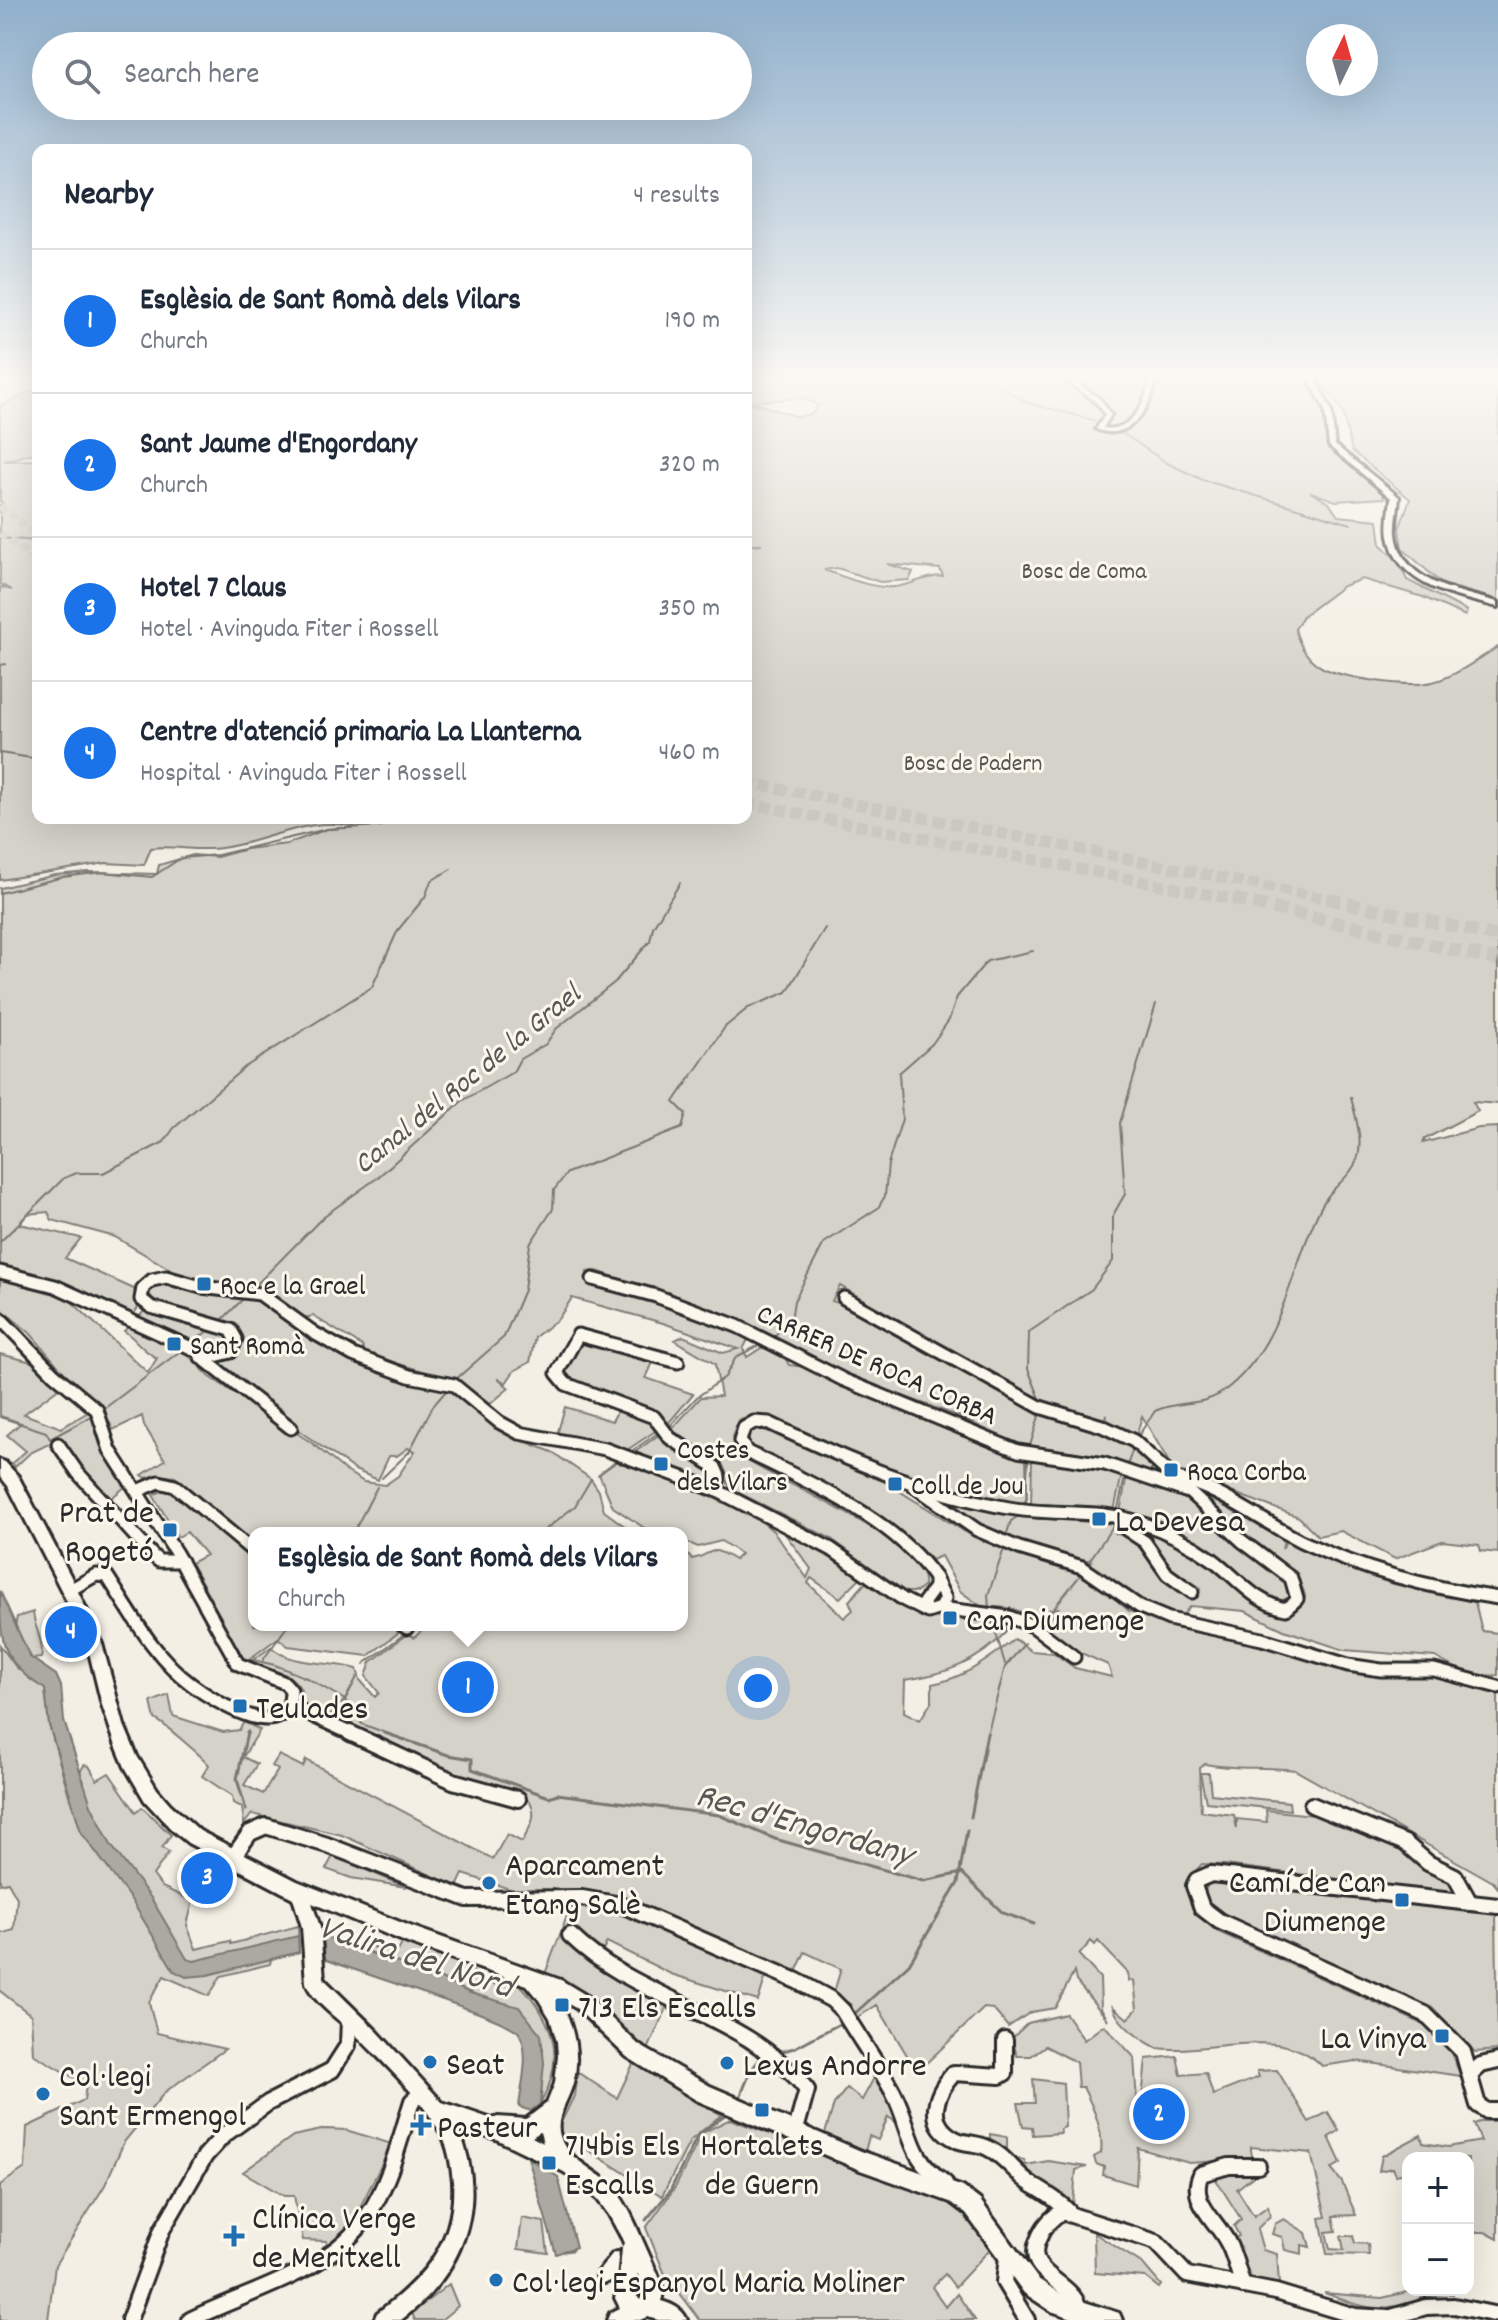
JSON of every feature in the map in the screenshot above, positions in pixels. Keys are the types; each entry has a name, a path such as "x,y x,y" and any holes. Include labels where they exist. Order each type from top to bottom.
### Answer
{"main road":[{"path":"1377,482 1395,497 1392,533 1396,549 1414,575 1433,586 1498,605"},
{"path":"0,1466 13,1481 70,1590 98,1654 122,1743 142,1785 179,1825 233,1857 336,1906 569,1993 633,2051 688,2084 795,2133 956,2194 973,2207 1031,2286 1058,2304 1112,2320"},
{"path":"293,1886 304,1899 311,1934 313,1972 322,1991 371,2037 427,2101 458,2151 463,2173 458,2226 447,2255 423,2289 384,2320"},
{"path":"311,1934 321,1910 336,1906"},
{"path":"528,1976 550,1997 557,2012 567,2065 550,2125 550,2138 559,2154 610,2198 626,2225 632,2258 627,2272 625,2298 641,2309 666,2312 677,2320"},
{"path":"427,2101 463,2120 500,2131 575,2168"},
{"path":"463,2120 529,2129 543,2121 556,2105"},
{"path":"617,2320 641,2309"}],"street":[{"path":"0,1272 55,1286 195,1353 291,1428"},
{"path":"195,1353 220,1357 233,1350 234,1334 217,1324 151,1307 141,1299 143,1288 152,1280 166,1277 201,1287 260,1294 314,1333 353,1355 409,1376 454,1385 499,1422 519,1433 605,1449 716,1490 831,1549 904,1600 931,1598"},
{"name":"CARRER DE ROCA CORBA","path":"593,1279 656,1296 724,1321 844,1380 959,1424 1018,1451 1126,1470 1192,1494"},
{"path":"844,1298 1040,1407 1102,1426 1135,1442 1242,1541 1291,1578 1297,1591 1292,1605 1286,1609 1268,1606 1199,1550 1178,1538 1119,1518 1021,1510 909,1482 865,1467 769,1423 754,1422 741,1433 740,1441 747,1452 855,1511 927,1562 935,1578 931,1612 940,1608 1009,1617 1036,1628 1074,1657"},
{"path":"0,1318 26,1341 54,1374 97,1410 110,1450 181,1561 233,1659 285,1683 291,1690 291,1706 282,1717 262,1720 200,1691 146,1636 107,1576 96,1575 70,1590"},
{"path":"678,1362 578,1335 557,1373 566,1384 654,1417 670,1438 715,1467 719,1476 716,1490"},
{"path":"58,1444 79,1477 117,1514 142,1546 159,1561 181,1561"},
{"path":"1147,1476 1161,1464"},
{"path":"1176,1479 1193,1481 1309,1547 1427,1588 1498,1598"},
{"path":"138,1491 159,1482 175,1486 248,1547"},
{"path":"909,1482 949,1513 987,1535 1084,1568 1140,1607 1186,1625 1262,1639 1348,1665 1381,1670 1434,1670 1498,1687"},
{"path":"1119,1518 1127,1530 1145,1542 1167,1574 1192,1592"},
{"path":"291,1706 453,1781 518,1799"},
{"path":"1312,1805 1405,1843 1428,1863 1455,1876 1470,1903"},
{"path":"233,1857 247,1835 256,1827 266,1826 327,1845 458,1897 493,1901 582,1898 622,1905 797,1981 832,2000 849,2022 895,2097 911,2154 956,2194"},
{"path":"1498,1906 1211,1874 1197,1880 1194,1886 1202,1908 1219,1921 1425,2014 1458,2045 1470,2075 1473,2094 1482,2109 1498,2111"},
{"path":"570,1935 617,1974 719,2022 779,2060 807,2090 795,2133"},
{"path":"129,2320 162,2230 205,2156 224,2135 268,2103 332,2070 344,2054 350,2035 345,2013"},
{"path":"1005,2040 1005,2073 1000,2076 954,2073 938,2091 936,2116 942,2129 957,2140 989,2148 1031,2184 1056,2197 1072,2215"},
{"path":"1470,2075 1481,2065 1498,2061"},
{"path":"190,2320 321,2258 344,2243 377,2197 412,2101 427,2101"},
{"path":"1243,2286 1228,2243 1199,2201 1196,2185 1201,2174 1212,2169 1231,2165 1258,2166"},
{"path":"1079,2312 1079,2301 1072,2290 1046,2275 1038,2266 1033,2249 1055,2214 1072,2215 1156,2242 1187,2275 1367,2318 1388,2318 1437,2306 1454,2306 1498,2315"},
{"path":"1007,2257 1002,2265 1003,2281 1027,2320"}],"green space":[{"path":"0,482 32,482 32,824 321,824 212,849 151,848 144,865 106,863 0,880 0,587 12,590 0,584 0,505 3,504 0,501"},
{"path":"752,482 1375,482 1384,498 1336,501 1310,492 1329,503 1338,516 1378,520 1381,545 1398,561 1407,580 1467,611 1465,616 1423,597 1362,579 1343,586 1303,616 1295,629 1305,652 1318,665 1333,672 1374,681 1417,684 1446,678 1498,647 1498,1104 1473,1102 1478,1111 1425,1139 1423,1143 1479,1128 1498,1127 1498,1553 1481,1551 1479,1545 1442,1541 1395,1559 1341,1531 1318,1536 1299,1517 1174,1471 1142,1416 1136,1437 1106,1423 1107,1414 1103,1423 1067,1413 1031,1397 840,1286 832,1301 853,1308 1038,1411 1120,1437 1146,1455 1153,1469 1149,1472 1076,1452 1015,1444 960,1417 838,1372 738,1320 597,1271 587,1272 587,1283 656,1301 750,1336 743,1349 747,1357 766,1345 783,1354 789,1365 806,1367 1026,1458 1027,1498 1022,1506 887,1470 769,1416 739,1420 732,1437 740,1456 847,1514 903,1550 920,1569 924,1586 917,1592 905,1592 830,1538 733,1490 721,1462 671,1430 701,1397 721,1396 715,1364 675,1340 683,1336 723,1353 738,1349 663,1323 572,1298 558,1319 535,1337 530,1362 514,1371 506,1383 498,1378 509,1388 488,1406 460,1382 365,1354 362,1346 313,1316 304,1318 265,1290 211,1284 180,1275 115,1237 52,1220 48,1212 27,1214 20,1224 81,1238 65,1258 134,1289 138,1308 132,1316 45,1276 0,1266 0,888 55,875 88,872 157,874 159,865 193,855 217,857 246,849 287,844 327,829 356,827 338,824 752,824 752,545 762,544 752,544","holes":["887,564 940,569 943,576 885,587 824,570 837,568 880,582 909,580 913,572"]},
{"path":"1390,482 1498,482 1498,600 1442,584 1402,548 1399,529 1410,499"},
{"path":"0,1276 54,1291 71,1301 148,1373 157,1358 124,1331 129,1326 180,1347 210,1377 312,1443 364,1482 385,1485 398,1476 415,1451 408,1448 397,1456 389,1456 378,1480 355,1470 278,1416 282,1410 215,1362 228,1358 237,1350 241,1341 236,1326 157,1304 148,1293 151,1286 164,1282 202,1293 253,1297 338,1353 402,1380 452,1391 504,1433 552,1452 591,1479 599,1491 604,1511 626,1527 248,1527 248,1537 175,1477 157,1475 146,1478 142,1475 165,1460 142,1416 113,1430 102,1406 72,1382 30,1333 0,1308"},
{"path":"144,1311 215,1328 230,1340 227,1349 215,1355 138,1318"},
{"path":"581,1341 654,1360 646,1378 693,1394 667,1425 650,1408 569,1380 563,1371"},
{"path":"0,1354 32,1362 60,1387 24,1414 61,1428 90,1411 100,1445 126,1486 109,1500 92,1483 61,1438 30,1453 15,1467 12,1463 26,1451 7,1435 21,1423 0,1416"},
{"path":"565,1407 612,1421 619,1408 649,1418 657,1430 627,1450 557,1435"},
{"path":"758,1427 883,1481 964,1531 1008,1551 1075,1572 1105,1590 1129,1611 1175,1628 1270,1646 1359,1672 1446,1677 1498,1692 1498,1888 1493,1882 1295,1770 1205,1764 1199,1768 1201,1811 1234,1815 1237,1829 1237,1819 1267,1822 1266,1810 1323,1816 1369,1826 1371,1838 1405,1849 1467,1895 1225,1865 1202,1864 1188,1879 1192,1908 1216,1931 1423,2024 1448,2046 1461,2076 1356,2061 1322,2066 1305,2053 1266,2043 1157,2048 1131,2031 1116,2014 1113,2007 1128,2019 1137,2009 1134,1981 1129,1981 1128,1973 1098,1941 1095,1945 1091,1941 1079,1955 1100,1978 1101,2008 1108,2020 1076,1981 1074,1972 1055,2008 1031,2012 1008,2027 993,2009 984,2008 917,2072 877,2005 855,2019 850,2004 833,1995 841,1969 805,1952 796,1972 793,1971 785,1982 766,1976 758,2001 671,1974 607,1942 602,1952 569,1930 715,2028 666,2008 648,2050 545,1974 570,1908 463,1874 457,1887 342,1835 252,1814 244,1824 242,1807 233,1803 232,1796 202,1776 209,1765 155,1719 151,1702 169,1695 173,1716 223,1732 239,1730 244,1722 260,1730 243,1757 257,1764 244,1785 263,1794 278,1770 272,1766 279,1755 303,1767 306,1760 493,1859 507,1834 522,1842 533,1817 530,1801 454,1780 316,1712 303,1704 299,1686 293,1680 250,1662 271,1647 290,1658 357,1669 360,1680 375,1697 379,1693 366,1676 371,1662 407,1634 403,1631 414,1638 421,1631 688,1631 688,1555 692,1559 715,1551 735,1560 741,1554 721,1541 698,1547 688,1543 688,1527 643,1527 613,1507 599,1474 619,1458 620,1464 631,1463 756,1516 774,1532 807,1578 811,1569 783,1531 859,1574 860,1578 840,1598 811,1578 808,1583 844,1618 853,1610 849,1601 867,1581 927,1617 1006,1623 1006,1632 972,1659 947,1670 905,1680 904,1712 920,1720 932,1701 932,1684 967,1672 1015,1639 1031,1651 1054,1653 1075,1668 1112,1677 1108,1665 1072,1649 1044,1627 1058,1608 1050,1609 1039,1623 1018,1611 982,1607 960,1591 941,1556 931,1560 892,1524 869,1509 750,1447 748,1433"},
{"path":"660,1434 671,1446 707,1467 710,1480 635,1452"},
{"path":"1032,1460 1122,1474 1114,1511 1031,1506"},
{"path":"1127,1475 1171,1491 1196,1506 1252,1557 1282,1577 1288,1583 1289,1597 1276,1604 1267,1600 1234,1570 1200,1546 1162,1526 1120,1512"},
{"path":"171,1487 248,1554 248,1631 401,1631 368,1656 288,1646 278,1638 245,1662 191,1563 206,1555 187,1532 178,1537 153,1495"},
{"path":"1200,1493 1284,1540 1282,1549 1286,1540 1390,1583 1475,1602 1482,1631 1498,1633 1498,1675 1464,1671 1435,1657 1344,1650 1284,1630 1245,1611 1190,1606 1180,1619 1142,1601 1090,1565 1092,1561 1000,1536 981,1528 956,1507 965,1503 1020,1517 1118,1524 1115,1533 1135,1541 1158,1574 1194,1599 1201,1588 1172,1569 1150,1536 1140,1529 1203,1558 1269,1609 1282,1612 1295,1609 1305,1597 1300,1583 1289,1569 1224,1519"},
{"path":"33,1612 42,1653 41,1658 32,1659 15,1626 17,1617"},
{"path":"0,1645 16,1667 45,1689 49,1725 70,1799 84,1782 80,1772 84,1765 89,1766 97,1780 109,1773 136,1812 142,1807 171,1835 162,1848 169,1852 153,1875 162,1887 193,1901 187,1925 196,1949 230,1941 231,1944 298,1926 299,1952 271,1959 270,1964 221,1976 209,1996 164,1976 149,2002 157,2033 225,2049 165,2092 124,2142 105,2185 55,2265 48,2320 0,2320 0,2185 25,2168 27,2127 84,2100 86,2085 33,2054 31,2015 0,1991 0,1934 14,1930 17,1898 8,1882 0,1884"},
{"path":"1200,1773 1209,1773 1211,1794 1289,1802 1290,1810 1206,1802"},
{"path":"333,1856 406,1887 351,1878 326,1869"},
{"path":"1215,1881 1496,1913 1498,2050 1475,2052 1429,2006 1216,1912 1205,1895 1206,1887"},
{"path":"403,1942 456,1961 491,1984 519,1983 531,1997 548,2025 554,2054 549,2086 541,2103 543,2048 489,2000 360,1948 362,1943 375,1948 378,1944 398,1951"},
{"path":"1066,2014 1084,2040 1104,2025 1134,2057 1137,2102 1143,2124 1163,2130 1174,2127 1176,2120 1171,2110 1142,2099 1146,2059 1177,2056 1181,2075 1206,2073 1213,2095 1259,2077 1257,2071 1277,2070 1309,2122 1328,2112 1339,2131 1329,2137 1341,2163 1331,2169 1342,2182 1356,2215 1333,2216 1336,2231 1326,2232 1330,2249 1344,2250 1341,2236 1353,2236 1355,2243 1368,2244 1369,2255 1327,2254 1320,2218 1326,2217 1311,2153 1251,2147 1251,2159 1189,2163 1138,2148 1136,2185 1103,2175 1104,2167 1096,2164 1094,2157 1101,2153 1099,2128 1083,2087 1078,2087 1076,2062 1045,2046 1031,2056 1017,2056 1012,2038 1028,2023"},
{"path":"634,2062 721,2115 690,2141 662,2196 557,2131 574,2096 577,2072 617,2098"},
{"path":"875,2076 902,2126 888,2117 878,2140 869,2136 865,2152 824,2137 834,2104 847,2088 862,2100"},
{"path":"1033,2079 1063,2083 1065,2127 1060,2129 1061,2133 1033,2135 1032,2127 1023,2126 1018,2103 1035,2103"},
{"path":"730,2119 955,2204 973,2218 991,2248 955,2287 945,2274 932,2287 946,2307 957,2294 975,2320 700,2320 664,2272 646,2228 676,2186 702,2133"},
{"path":"1498,2121 1498,2239 1485,2232 1474,2232 1474,2152 1402,2152 1402,2174 1396,2175 1393,2168 1379,2171 1382,2156 1421,2135 1423,2143 1448,2147 1481,2141 1474,2124"},
{"path":"326,2129 346,2130 392,2144 352,2223 328,2246 326,2241 303,2240 294,2196 284,2196 243,2172 293,2136"},
{"path":"990,2134 1007,2137 1007,2157 990,2140"},
{"path":"1007,2157 1024,2160 1026,2165 1048,2161 1087,2167 1076,2170 1073,2205 1018,2168"},
{"path":"1236,2170 1260,2171 1237,2189 1254,2216 1268,2206 1270,2216 1257,2229 1263,2250 1277,2254 1279,2284 1248,2279 1231,2241 1239,2236 1234,2226 1241,2219 1215,2178"},
{"path":"522,2218 544,2222 548,2253 518,2249"},
{"path":"1284,2219 1306,2233 1310,2247 1302,2245 1302,2254 1285,2250 1282,2237 1272,2234 1275,2224"},
{"path":"1094,2233 1143,2264 1161,2285 1159,2288 1145,2277 1095,2273"},
{"path":"449,2284 458,2306 441,2320 415,2320 412,2313"},
{"path":"1324,2293 1382,2298 1402,2293 1402,2296 1431,2296 1399,2306 1373,2308"}],"shaded area":[{"path":"0,1591 30,1657 56,1675 61,1686 64,1721 91,1805 111,1845 151,1898 187,1959 194,1961 298,1936 299,1952 208,1975 186,1977 174,1971 132,1901 81,1832 49,1725 45,1689 19,1669 6,1648 2,1636"},
{"path":"323,1936 435,1976 470,1993 519,2007 541,2035 544,2063 540,2104 531,2111 519,2107 525,2059 523,2041 510,2026 325,1959"},
{"path":"528,2158 558,2177 576,2247 556,2254"}],"waterway":[{"path":"1211,482 1351,524"},
{"path":"0,538 32,541"},
{"path":"0,665 6,664"},
{"path":"0,753 32,758"},
{"path":"0,893 63,877 103,872 152,877 181,858 218,855 327,829 381,826"},
{"path":"0,1242 64,1178 77,1173 103,1173 164,1142 174,1128 245,1067 372,987 398,930 425,897 431,881 451,869"},
{"name":"Canal del Roc de la Grael","path":"255,1286 324,1216 377,1178 462,1101 513,1072 520,1059 546,1044 556,1029 615,982 650,941 653,927 680,883"},
{"path":"455,1380 504,1337 524,1290 530,1244 553,1209 554,1190 567,1173 682,1128 686,1114 674,1102 725,1027 748,1008 787,992 825,928"},
{"path":"771,1339 791,1320 794,1301 824,1243 878,1208 885,1196 888,1164 902,1119 899,1073 932,1044 949,1020 957,997 987,961 1033,951"},
{"path":"1041,1401 1028,1369 1029,1332 1092,1289 1113,1261 1113,1215 1125,1194 1120,1123 1156,1004"},
{"path":"1138,1436 1155,1411 1207,1399 1224,1391 1260,1351 1284,1304 1322,1205 1358,1157 1359,1135 1351,1097"},
{"name":"Canal del Roc de la Grael","path":"220,1322 244,1298"},
{"name":"Canal del Roc de la Grael","path":"193,1342 212,1328"},
{"path":"669,1427 697,1397 725,1377 736,1357 762,1344"},
{"name":"Canal del Roc de la Grael","path":"105,1408 179,1352"},
{"path":"382,1478 409,1452 433,1406 446,1391"},
{"path":"1029,1449 1040,1413"},
{"name":"Rec d'Engordany","path":"0,1417 46,1432 50,1439 90,1417"},
{"path":"633,1450 658,1433"},
{"path":"1127,1466 1134,1445"},
{"path":"598,1475 619,1460"},
{"path":"1026,1504 1028,1460"},
{"path":"1117,1513 1125,1476"},
{"path":"549,1527 575,1506 591,1479"},
{"path":"356,1527 377,1487"},
{"path":"1006,1536 1011,1521 1017,1517"},
{"path":"1087,1564 1115,1523"},
{"path":"989,1609 988,1595 1004,1549"},
{"path":"1041,1624 1082,1573"},
{"path":"993,1623 1005,1664"},
{"path":"263,1660 284,1631"},
{"path":"364,1664 403,1635"},
{"path":"987,1735 1005,1667 1025,1643"},
{"name":"Rec d'Engordany","path":"248,1659 275,1665 309,1679 345,1700"},
{"path":"345,1700 357,1677"},
{"path":"332,1714 345,1700"},
{"name":"Rec d'Engordany","path":"345,1700 362,1724 391,1735"},
{"path":"247,1735 248,1731"},
{"path":"246,1810 237,1779 247,1733"},
{"name":"Rec d'Engordany","path":"385,1733 448,1755 472,1759 472,1769 549,1797 557,1794 719,1815 775,1839 923,1881 960,1873"},
{"path":"971,1817 987,1733"},
{"path":"960,1873 967,1830"},
{"path":"851,2017 909,1964 958,1883 960,1873"},
{"name":"Rec d'Engordany","path":"960,1873 1003,1913 1034,1924"},
{"path":"776,2053 794,2048 843,2022"},
{"path":"739,2100 751,2070 762,2057"},
{"path":"646,2220 670,2191 698,2135 726,2114"},
{"path":"564,2251 572,2250"}],"tunnel":[{"path":"0,506 32,531"},
{"path":"0,533 32,557"},
{"path":"752,783 1337,901"},
{"path":"752,804 1242,901"},
{"path":"1234,899 1498,960"},
{"path":"1328,899 1498,936"}],"place":[{"name":"Roc e la Grael","path":"204,1284"},
{"name":"Sant Romà","path":"174,1344"},
{"name":"Costes dels Vilars","path":"661,1464"},
{"name":"Roca Corba","path":"1171,1470"},
{"name":"Coll de Jou","path":"895,1484"},
{"name":"La Devesa","path":"1099,1519"},
{"name":"Prat de Rogetó","path":"170,1530"},
{"name":"Can Diumenge","path":"950,1618"},
{"name":"Centre d'atenció primaria La Llanterna","path":"71,1632"},
{"name":"Esglèsia de Sant Romà dels Vilars","path":"468,1687"},
{"name":"Teulades","path":"240,1706"},
{"name":"Hotel 7 Claus","path":"207,1878"},
{"name":"Aparcament Etang Salè","path":"489,1883"},
{"name":"Camí de Can Diumenge","path":"1402,1900"},
{"name":"713 Els Escalls","path":"562,2005"},
{"name":"La Vinya","path":"1442,2036"},
{"name":"Seat","path":"430,2062"},
{"name":"Lexus Andorre","path":"727,2063"},
{"name":"Col·legi Sant Ermengol","path":"43,2094"},
{"name":"Hortalets de Guern","path":"762,2110"},
{"name":"Sant Jaume d'Engordany","path":"1159,2114"},
{"name":"Pasteur","path":"421,2125"},
{"name":"714bis Els Escalls","path":"549,2163"},
{"name":"Clínica Verge de Meritxell","path":"234,2236"},
{"name":"Col·legi Espanyol Maria Moliner","path":"496,2280"}],"park label":[{"name":"Bosc de Coma","path":"1084,570"},
{"name":"Bosc de Padern","path":"973,762"}],"water label":[{"name":"Valira del Nord","path":"417,1954"}]}
